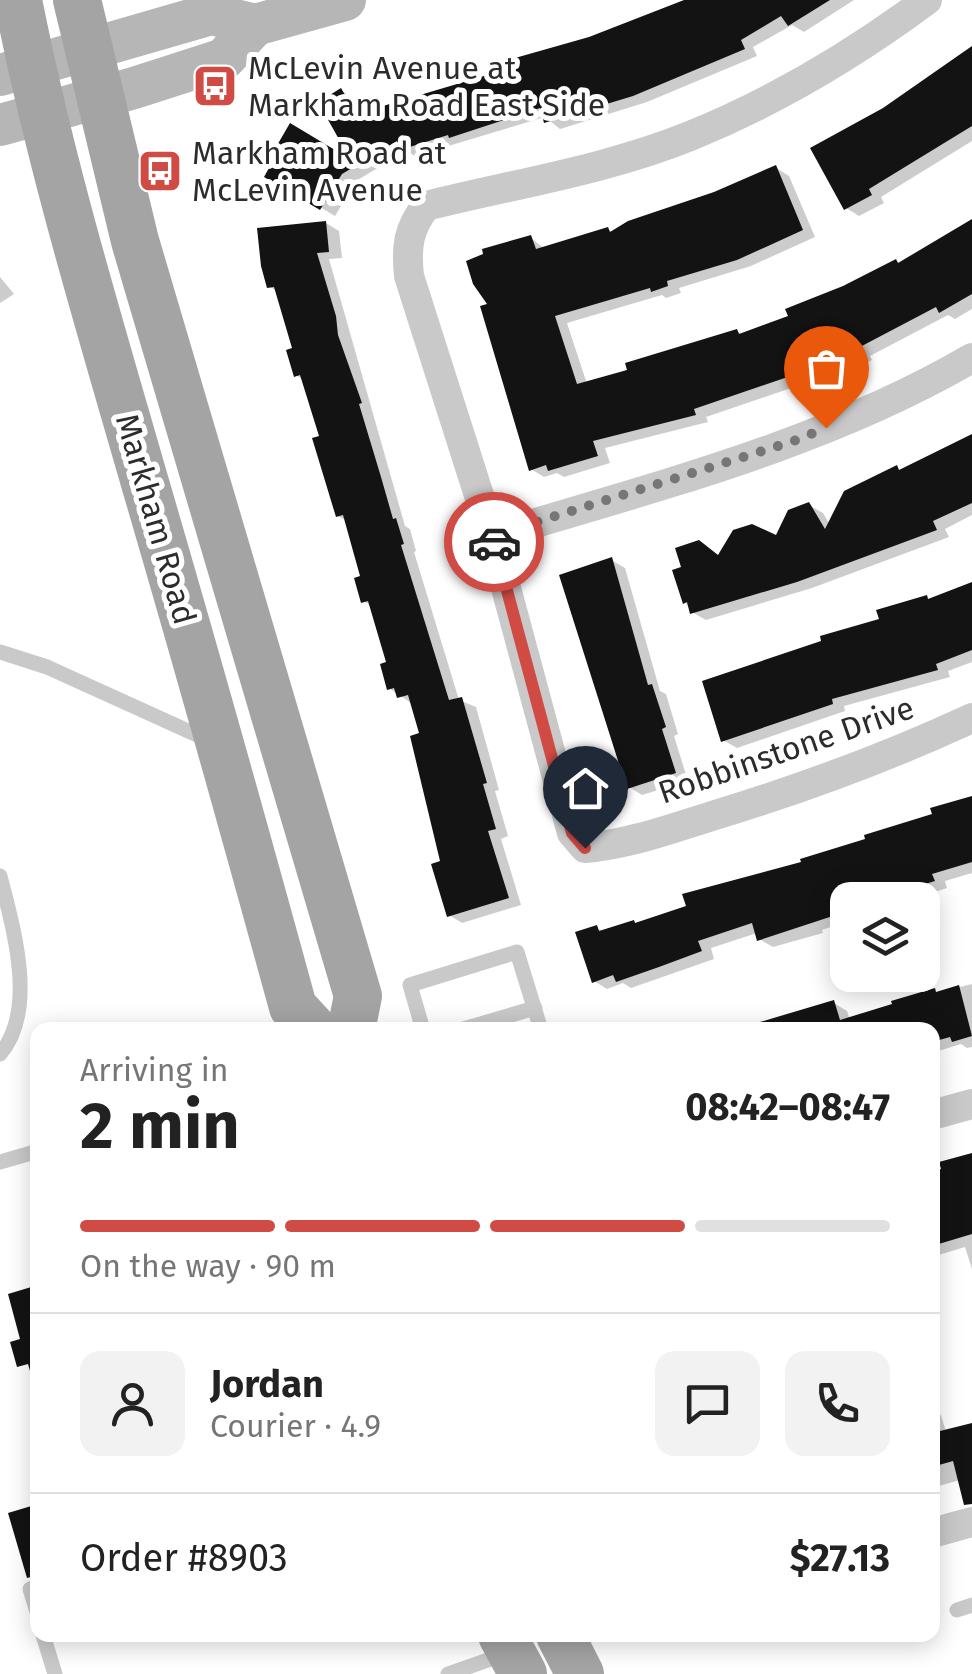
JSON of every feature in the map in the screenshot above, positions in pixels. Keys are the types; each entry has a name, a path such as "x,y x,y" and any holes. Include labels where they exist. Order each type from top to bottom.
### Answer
{"main road":[{"name":"Markham Road","path":"18,0 16,71 22,118 86,279 222,746 293,1007 307,1022"},
{"name":"Markham Road","path":"77,0 140,258 358,996 352,1022"},
{"path":"564,1642 580,1674"}],"street":[{"path":"16,71 211,14 256,25 345,0"},
{"name":"Robbinstone Drive","path":"927,0 862,48 795,87 687,137 523,186 426,206 408,236 409,276 492,536 572,833 585,848 616,845 778,796 916,744 972,718"},
{"path":"22,118 224,59 256,25"},
{"path":"492,536 791,442 860,414 972,358"},
{"path":"940,1112 972,1104"},
{"path":"940,1532 972,1522"},
{"path":"512,1654 543,1642"}],"lane":[{"path":"0,652 47,667 222,746"},
{"path":"0,876 14,931 21,988 10,1042 0,1054"},
{"path":"420,1022 410,985 517,952 538,1022"},
{"path":"487,1022 534,1008"},
{"path":"0,1162 30,1153"},
{"path":"45,1642 55,1674"},
{"path":"448,1674 512,1654"}],"building":[{"path":"684,0 830,0 788,26 781,16 741,40 745,49 633,96 544,123 540,108 400,150 397,141 342,174 320,210 264,177 269,168 265,166 290,123 350,159 322,109 329,105 325,98 341,88 356,114 518,66 515,58 589,37"},
{"path":"972,46 972,126 869,189 872,195 844,210 810,148 883,108"},
{"path":"776,165 803,230 737,260 667,281 668,286 651,292 650,288 555,316 577,384 627,370 625,363 737,329 739,334 788,316 785,309 896,259 898,263 972,219 972,294 939,313 936,307 822,371 820,366 694,409 696,415 593,441 598,456 548,471 546,465 529,471 480,306 487,304 473,284 466,261 483,254 482,249 531,235 536,249 608,227 610,232 628,221 714,192"},
{"path":"326,221 329,252 317,253 338,335 362,403 359,404 449,700 462,697 496,829 488,831 509,898 447,917 431,864 440,861 410,736 419,733 408,695 397,698 394,688 387,690 380,664 386,662 368,601 361,603 354,578 360,576 343,515 336,517 312,438 319,436 300,375 294,377 286,350 292,348 274,287 267,288 261,266 257,228"},
{"path":"972,434 972,503 933,521 937,530 797,582 690,614 687,602 683,604 672,570 681,567 675,548 699,540 718,555 733,530 752,524 776,535 788,510 809,502 825,529 844,491 897,465 899,470"},
{"path":"612,557 648,685 652,684 666,727 662,729 676,773 627,789 559,575"},
{"path":"972,582 972,650 936,664 938,670 832,699 833,704 721,742 702,681 821,641 820,636 879,619 876,610 927,595 928,599"},
{"path":"972,796 972,862 932,874 935,881 932,882 830,882 830,917 757,941 752,923 698,941 702,951 616,982 613,975 592,983 575,932 597,925 599,931 634,920 635,923 686,906 682,894 801,862 800,859 865,839 864,835 932,814 930,808"},
{"path":"959,985 972,1036 952,1042 950,1037 940,1040 940,1022 760,1022 834,1000 840,1020 892,1004 891,1001"},
{"path":"972,1153 972,1234 940,1244 941,1169 940,1162"},
{"path":"30,1287 30,1371 28,1364 17,1367 10,1342 20,1339 8,1294"},
{"path":"972,1423 972,1504 964,1505 953,1461 940,1465 940,1431"},
{"path":"30,1506 30,1577 27,1578 8,1513"}],"way so far":[{"path":"494,542 492,536 826,428"}],"place":[{"name":"McLevin Avenue at Markham Road East Side","path":"215,86"},
{"name":"Markham Road at McLevin Avenue","path":"160,171"}],"route":[{"path":"494,542 572,833 585,848"}]}
